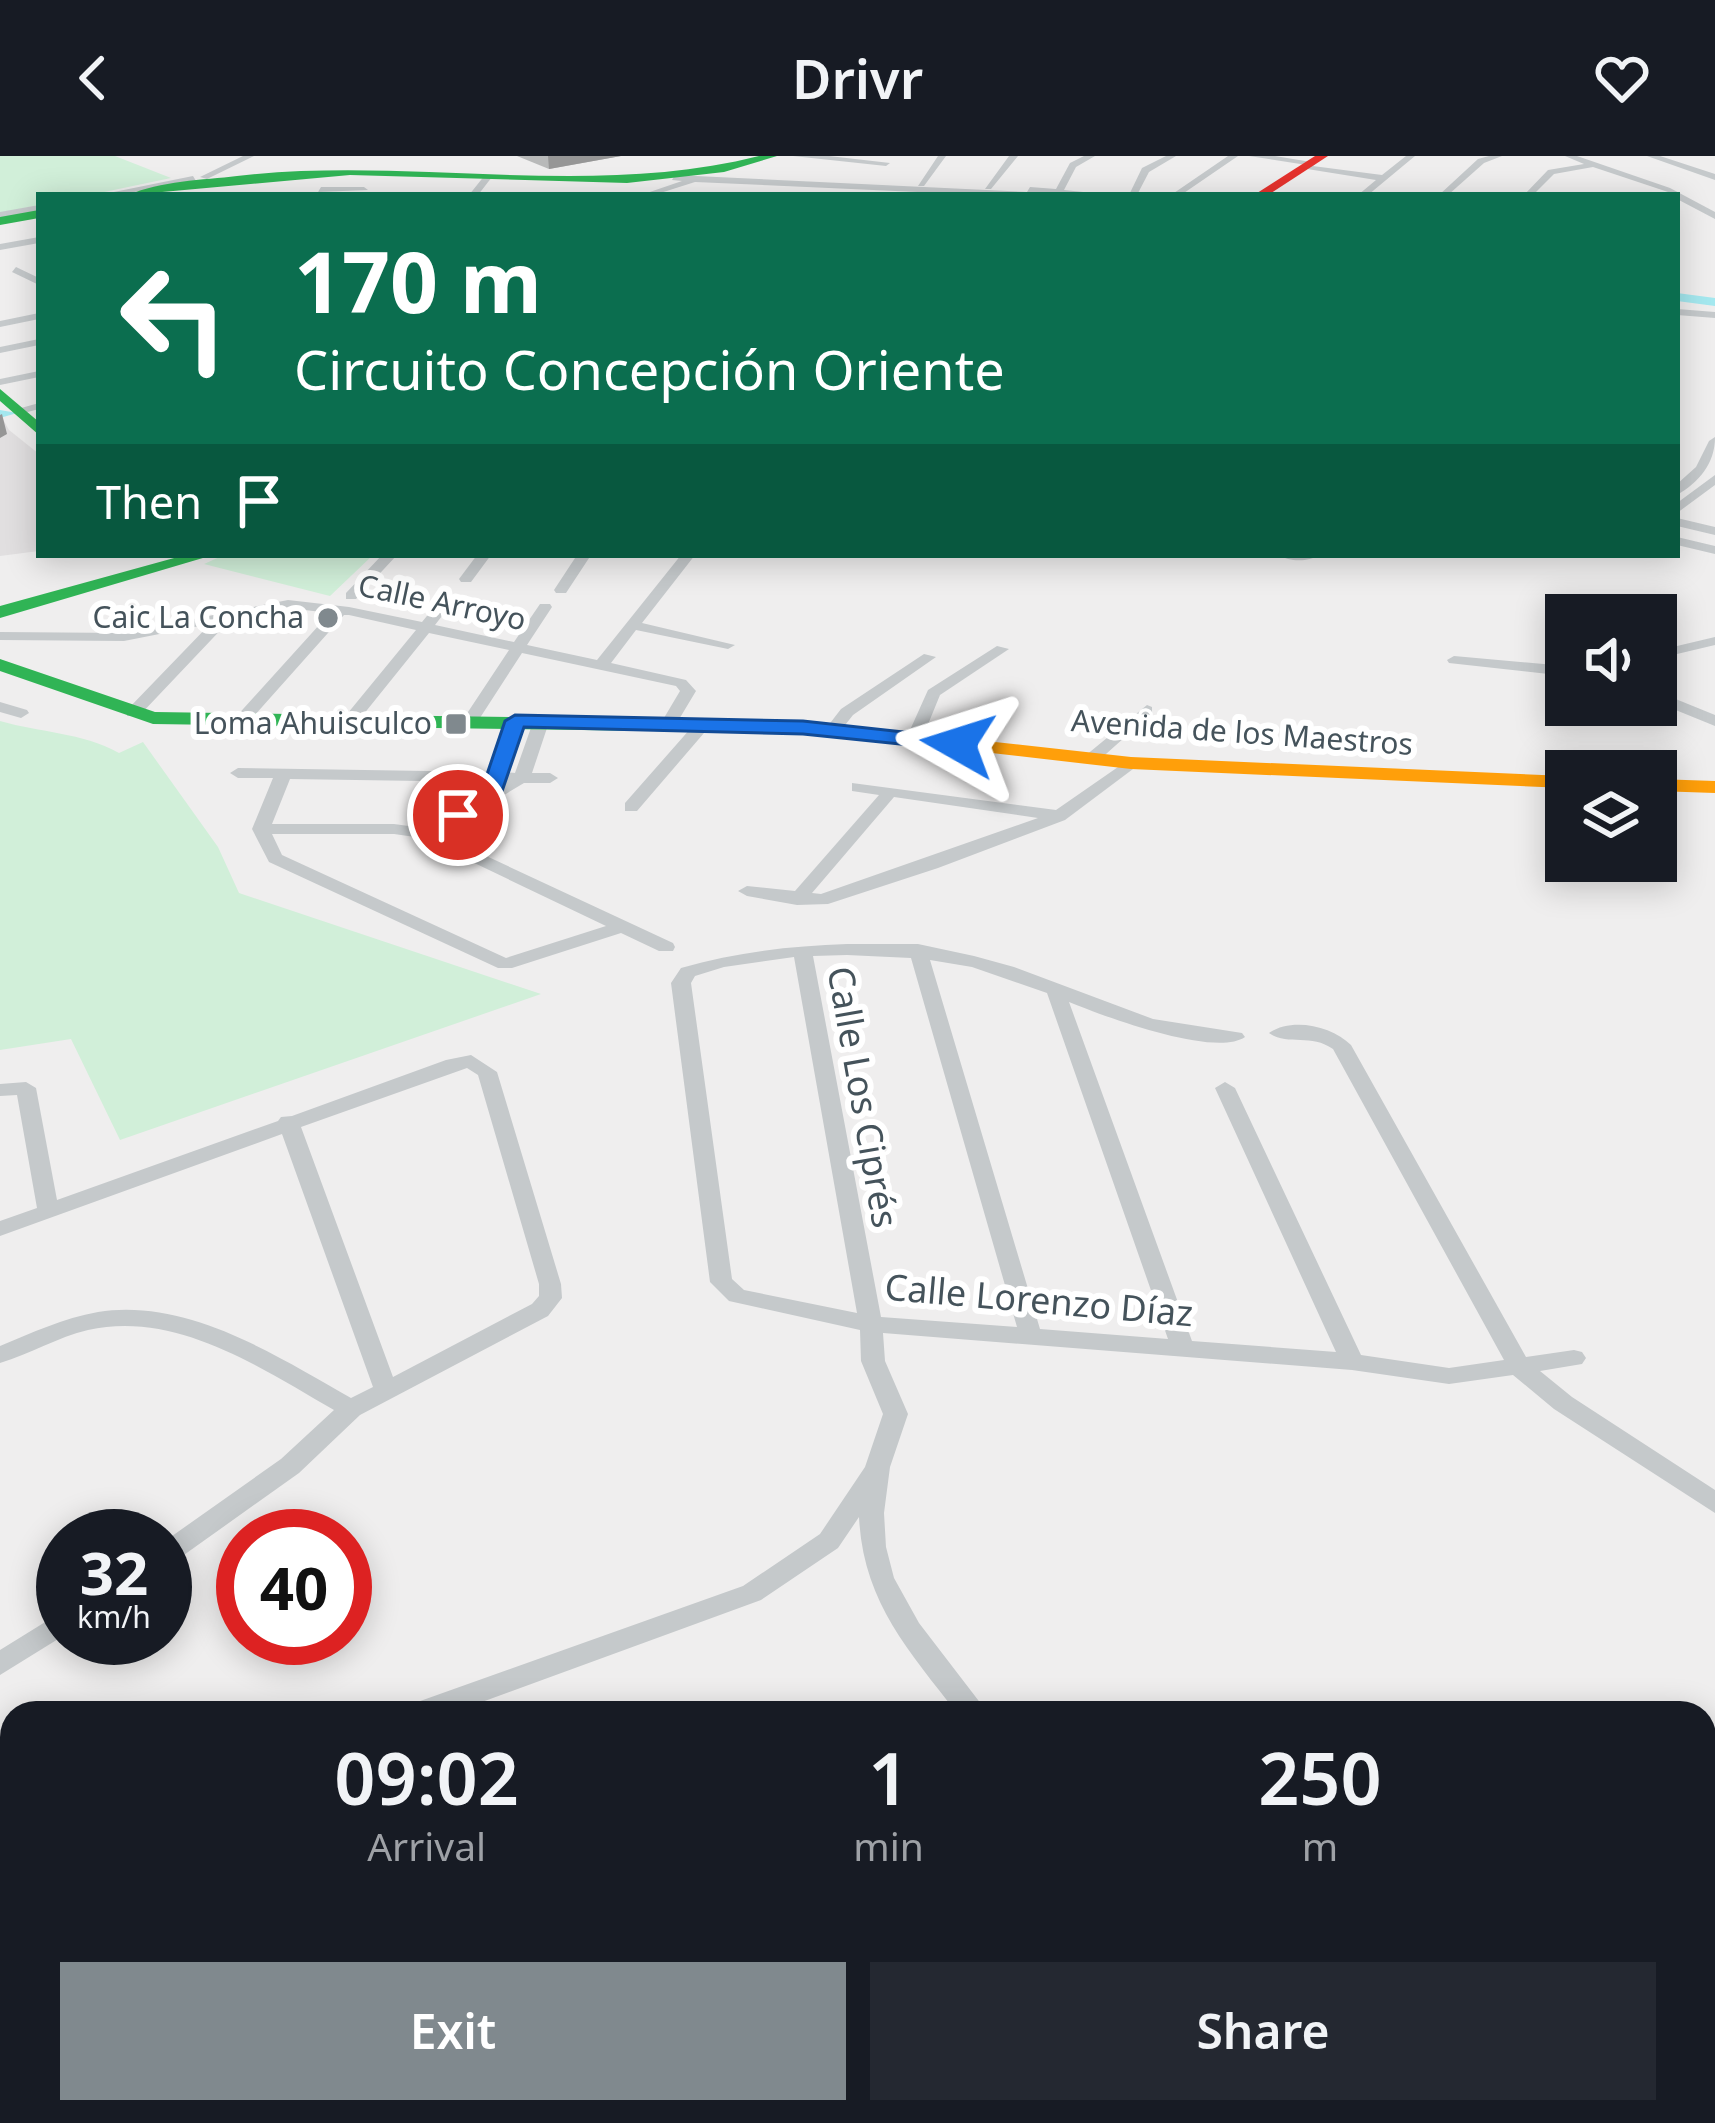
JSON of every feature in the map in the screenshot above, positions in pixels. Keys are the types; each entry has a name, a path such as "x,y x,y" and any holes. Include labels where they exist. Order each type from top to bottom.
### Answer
{"street":[{"path":"355,156 369,186"},
{"path":"797,156 886,163"},
{"path":"921,184 942,156"},
{"path":"988,188 1014,156"},
{"path":"1059,191 1073,165 1091,156"},
{"path":"1134,192 1144,170 1172,156"},
{"path":"1180,192 1234,156"},
{"path":"1253,156 1384,178"},
{"path":"1366,192 1411,156"},
{"path":"1569,156 1671,192"},
{"path":"1651,156 1715,180"},
{"path":"1447,192 1489,157"},
{"path":"764,159 759,170 782,177 1071,192"},
{"path":"654,188 764,159"},
{"path":"1265,192 1314,163"},
{"path":"119,192 295,164 369,186 737,192"},
{"path":"1531,192 1551,172 1596,165"},
{"path":"128,192 220,173"},
{"path":"147,192 220,173"},
{"path":"157,192 220,173"},
{"path":"654,188 698,179 908,192"},
{"path":"1699,185 1715,180"},
{"path":"1617,186 1644,181"},
{"path":"1667,190 1683,188"},
{"path":"1680,196 1715,216"},
{"path":"1680,212 1703,208"},
{"path":"0,219 36,213"},
{"path":"0,247 36,241"},
{"path":"36,267 16,270 36,280"},
{"path":"1680,312 1715,315"},
{"path":"0,324 36,317"},
{"path":"0,350 36,343"},
{"path":"0,382 36,375"},
{"path":"1680,487 1701,469 1715,441"},
{"path":"1680,507 1708,494 1715,479"},
{"path":"1680,523 1715,531"},
{"path":"1680,542 1715,550"},
{"path":"0,612 193,558"},
{"path":"240,722 387,558"},
{"path":"466,578 482,558"},
{"path":"561,590 582,558"},
{"path":"603,663 686,558"},
{"name":"Calle Arroyo","path":"0,637 124,638 287,604 345,603 428,627 603,663 688,686 669,723"},
{"path":"349,722 445,603"},
{"path":"470,721 545,607"},
{"path":"133,713 225,617"},
{"path":"632,625 728,645"},
{"path":"1677,652 1715,641"},
{"path":"914,739 933,693 1002,650"},
{"path":"832,730 847,712 929,657"},
{"path":"1454,661 1545,669"},
{"name":"Avenida de los Maestros","path":"0,665 153,718 704,723 832,730 1132,763 1545,781"},
{"path":"1677,705 1715,721"},
{"path":"0,707 20,713"},
{"path":"1091,759 1147,710"},
{"path":"522,778 528,722"},
{"path":"426,834 494,786 528,722"},
{"path":"631,807 704,723"},
{"path":"747,891 822,900 1059,816 1132,763"},
{"path":"238,773 494,786 522,778 550,778"},
{"path":"284,775 261,829 275,858 505,964 622,926"},
{"path":"1677,786 1715,787"},
{"path":"858,787 1059,816"},
{"path":"797,900 890,792"},
{"path":"261,829 394,829 426,834 666,947"},
{"path":"818,921 822,900"},
{"path":"918,950 1031,1337"},
{"path":"803,953 918,950 1006,970 1170,1033 1235,1037"},
{"name":"Calle Lorenzo Díaz","path":"803,953 688,973 681,983 725,1289 737,1297 872,1324 1352,1362 1449,1376 1574,1358"},
{"name":"Calle Los Ciprés","path":"803,953 872,1324 872,1356 894,1404 896,1420 876,1472"},
{"path":"1056,992 1183,1348"},
{"path":"1279,1033 1333,1036 1522,1369 1562,1402 1715,1503"},
{"path":"0,1229 453,1064 471,1061 487,1072 550,1284 550,1298 540,1310 351,1409 290,1466 192,1536"},
{"path":"0,1090 26,1088 48,1210"},
{"path":"1225,1088 1352,1362"},
{"path":"288,1121 387,1393"},
{"path":"0,1355 93,1322 166,1322 221,1338 351,1409"},
{"path":"453,1701 752,1594 829,1541 876,1472"},
{"path":"876,1472 870,1540 876,1572 889,1604 965,1701"},
{"path":"0,1664 36,1640"}],"shaded area":[{"path":"0,414 9,430 36,452 36,551 0,556"}],"green space":[{"path":"0,156 115,156 171,178 104,192 36,192 36,206 0,213"},
{"path":"217,558 370,558 330,596 204,564"},
{"path":"0,721 75,737 119,753 143,742 218,847 239,893 541,994 120,1140 71,1039 0,1050"}],"waterway":[{"path":"1680,297 1715,302"},
{"path":"0,414 10,413"}],"traffic: fast":[{"path":"155,192 319,173 627,179 675,176 772,156"},
{"path":"0,221 36,215"},
{"path":"0,393 36,427"},
{"path":"0,612 193,558"},
{"path":"0,665 153,718 803,727 858,733"}],"traffic: slow":[{"path":"858,733 1131,763 1545,781"},
{"path":"1677,786 1715,787"}],"traffic: jam":[{"path":"1265,192 1323,156"}],"place":[{"name":"Caic La Concha","path":"328,618"},
{"name":"Loma Ahuisculco","path":"456,724"}],"route":[{"path":"458,815 491,795 515,721 803,728 958,744"}]}
